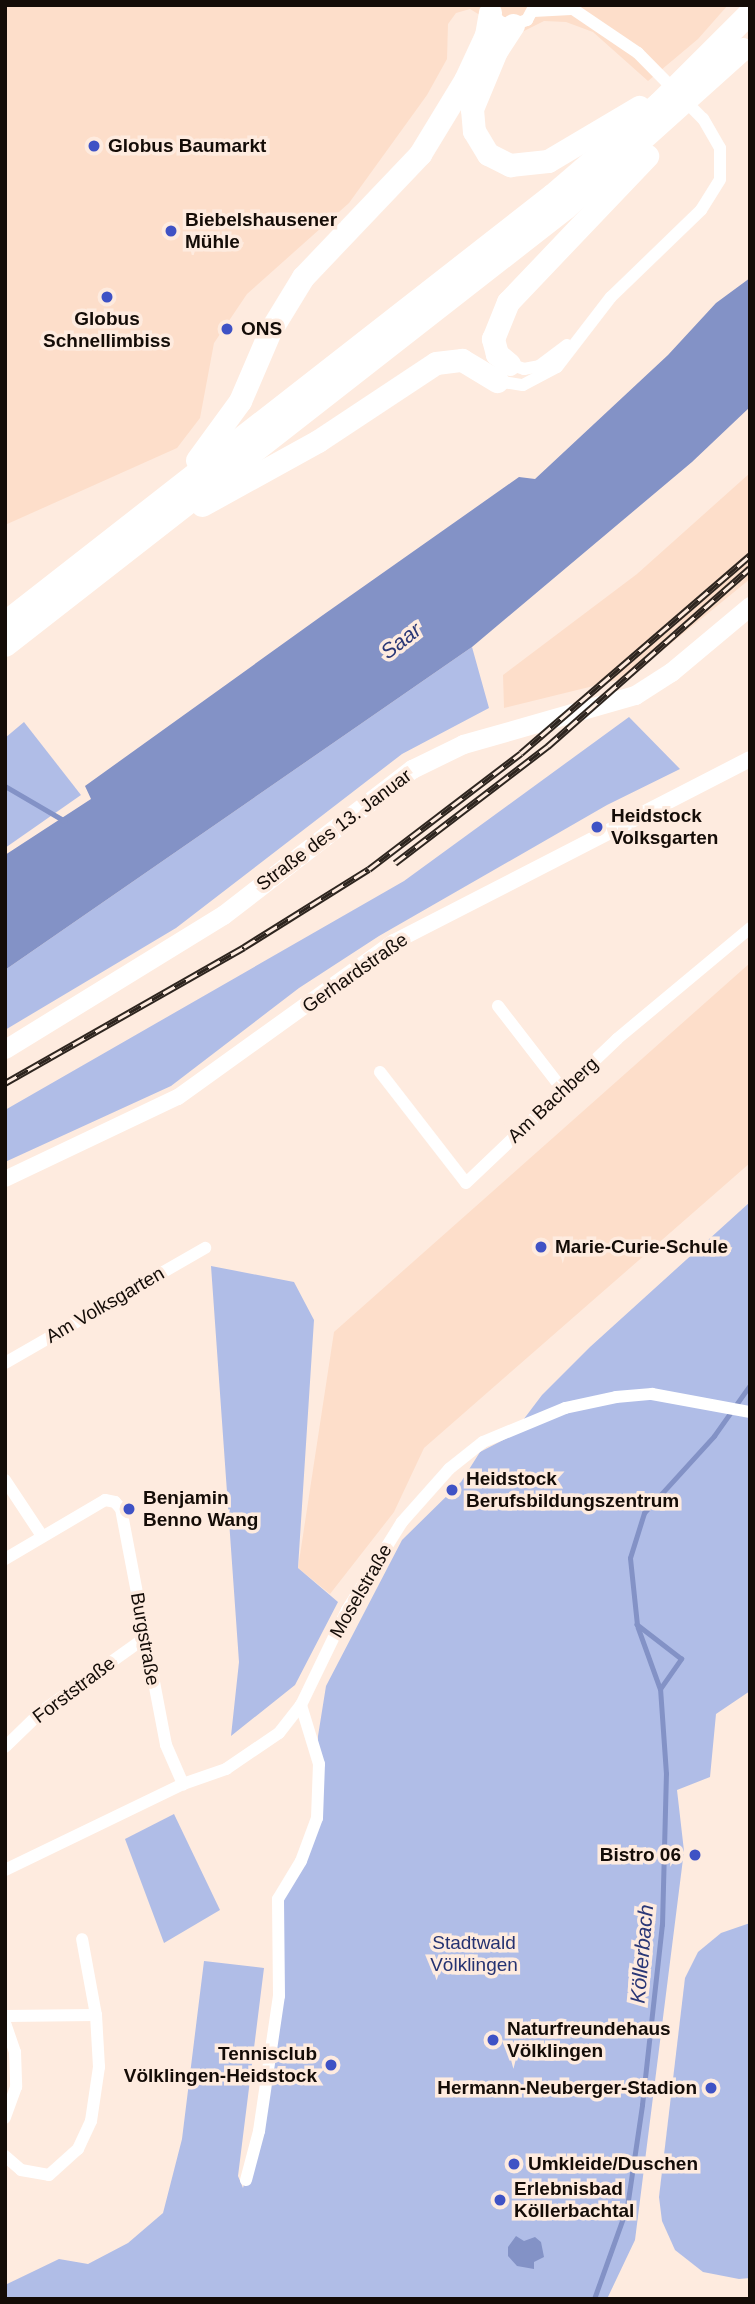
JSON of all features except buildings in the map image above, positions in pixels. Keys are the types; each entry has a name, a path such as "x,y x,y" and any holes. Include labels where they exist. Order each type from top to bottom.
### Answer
{"highway":[{"path":"5,645 146,524 212,446 240,401 270,331 303,277 419,154 465,80 486,35 489,8"},
{"path":"5,622 146,524 475,280 704,73 715,48 750,12"},
{"path":"513,25 496,51 472,109 474,131 488,154 510,165 548,161 664,111"},
{"path":"503,373 493,339 508,302 664,111 704,73 746,45"},
{"path":"146,524 271,470 436,363 461,360 503,373"}],"main road":[{"name":"Straße des 13. Januar","path":"5,1049 215,920 412,769 463,744 635,695 671,672 750,606"}],"street":[{"path":"489,8 500,22 513,25 534,8 569,7 609,29 661,74 712,132 723,163 713,194 701,210 611,297 575,339 557,367 536,382 512,386 503,373 539,366 575,339"},
{"name":"Gerhardstraße","path":"5,1179 178,1097 394,942 750,759"},
{"name":"Am Bachberg","path":"380,1072 466,1183 563,1090 750,928"},
{"path":"498,1006 563,1090"},
{"name":"Am Volksgarten","path":"5,1363 205,1248"},
{"name":"Moselstraße","path":"5,1870 183,1784 248,1757 279,1733 302,1705 379,1556 415,1506 449,1469 483,1442 515,1425 565,1408 652,1394 750,1412"},
{"path":"5,1480 42,1536 5,1559"},
{"name":"Burgstraße","path":"42,1536 105,1500 116,1502 121,1509 166,1745 183,1784"},
{"name":"Forststraße","path":"5,1747 51,1704 146,1637"},
{"path":"246,2180 259,2131 279,1996 278,1899 301,1861 317,1818 319,1764 302,1705"},
{"path":"5,2157 21,2171 50,2175 78,2149 91,2121 99,2067 96,2015 82,1939"},
{"path":"5,2016 96,2015"},
{"path":"5,2023 15,2052 5,2118"}],"shaded area":[{"path":"5,5 728,5 698,39 648,81 593,32 566,22 544,21 514,36 470,9 456,13 448,24 447,59 427,95 349,203 247,294 214,343 200,418 177,448 5,525"},
{"path":"750,473 750,579 630,677 504,708 503,675 637,574"},
{"name":"Marie-Curie-Schule","path":"750,963 750,1163 424,1448 394,1512 330,1594 298,1568 334,1332"}],"green space":[{"path":"472,647 489,708 402,754 176,928 5,1030 5,970"},
{"path":"629,717 680,769 607,805 379,936 299,988 171,1086 5,1162 5,1110 404,881"},
{"path":"24,722 81,795 5,848 5,738"},
{"name":"Stadtwald Völklingen","path":"750,1202 750,1691 716,1714 710,1777 677,1790 684,1851 635,2240 607,2299 5,2299 5,2285 59,2259 88,2264 128,2243 163,2213 182,2139 204,1961 264,1968 238,2176 243,2188 259,2131 279,1996 278,1899 317,1818 318,1736 326,1686 402,1540 461,1482 480,1452 511,1436 542,1395 590,1347"},
{"path":"211,1266 294,1282 314,1320 298,1568 338,1602 295,1685 231,1736 239,1662"},
{"path":"174,1814 220,1910 164,1943 125,1839"},
{"name":"Hermann-Neuberger-Stadion","path":"750,1923 750,2278 739,2279 703,2272 675,2250 662,2221 659,2197 685,1978 698,1952 721,1933"}],"water":[{"name":"Saar","path":"750,278 750,407 692,462 472,647 5,970 5,855 91,799 85,786 323,615 519,477 535,479 668,355 716,303"},
{"path":"516,2236 524,2241 535,2237 541,2242 544,2257 534,2262 534,2269 517,2266 508,2256 508,2247"}],"waterway":[{"path":"5,786 65,821"},
{"name":"Köllerbach","path":"594,2299 627,2207 642,2105 662,1925 666,1774 660,1689 681,1659 637,1625 630,1558 644,1513 714,1436 750,1385"},
{"name":"Köllerbach","path":"638,1627 660,1688"}],"railway":[{"path":"5,1083 244,947 369,869 521,753 750,555"},
{"path":"395,863 548,746 750,568"}],"place":[{"name":"Globus Baumarkt","path":"94,146"},
{"name":"Biebelshausener Mühle","path":"171,231"},
{"name":"Globus Schnellimbiss","path":"107,297"},
{"name":"ONS","path":"227,329"},
{"name":"Heidstock Volksgarten","path":"597,827"},
{"name":"Marie-Curie-Schule","path":"541,1247"},
{"name":"Heidstock Berufsbildungszentrum","path":"452,1490"},
{"name":"Benjamin Benno Wang","path":"129,1509"},
{"name":"Bistro 06","path":"695,1855"},
{"name":"Naturfreundehaus Völklingen","path":"493,2040"},
{"name":"Tennisclub Völklingen-Heidstock","path":"331,2065"},
{"name":"Hermann-Neuberger-Stadion","path":"711,2088"},
{"name":"Umkleide/Duschen","path":"514,2164"},
{"name":"Erlebnisbad Köllerbachtal","path":"500,2200"}]}
